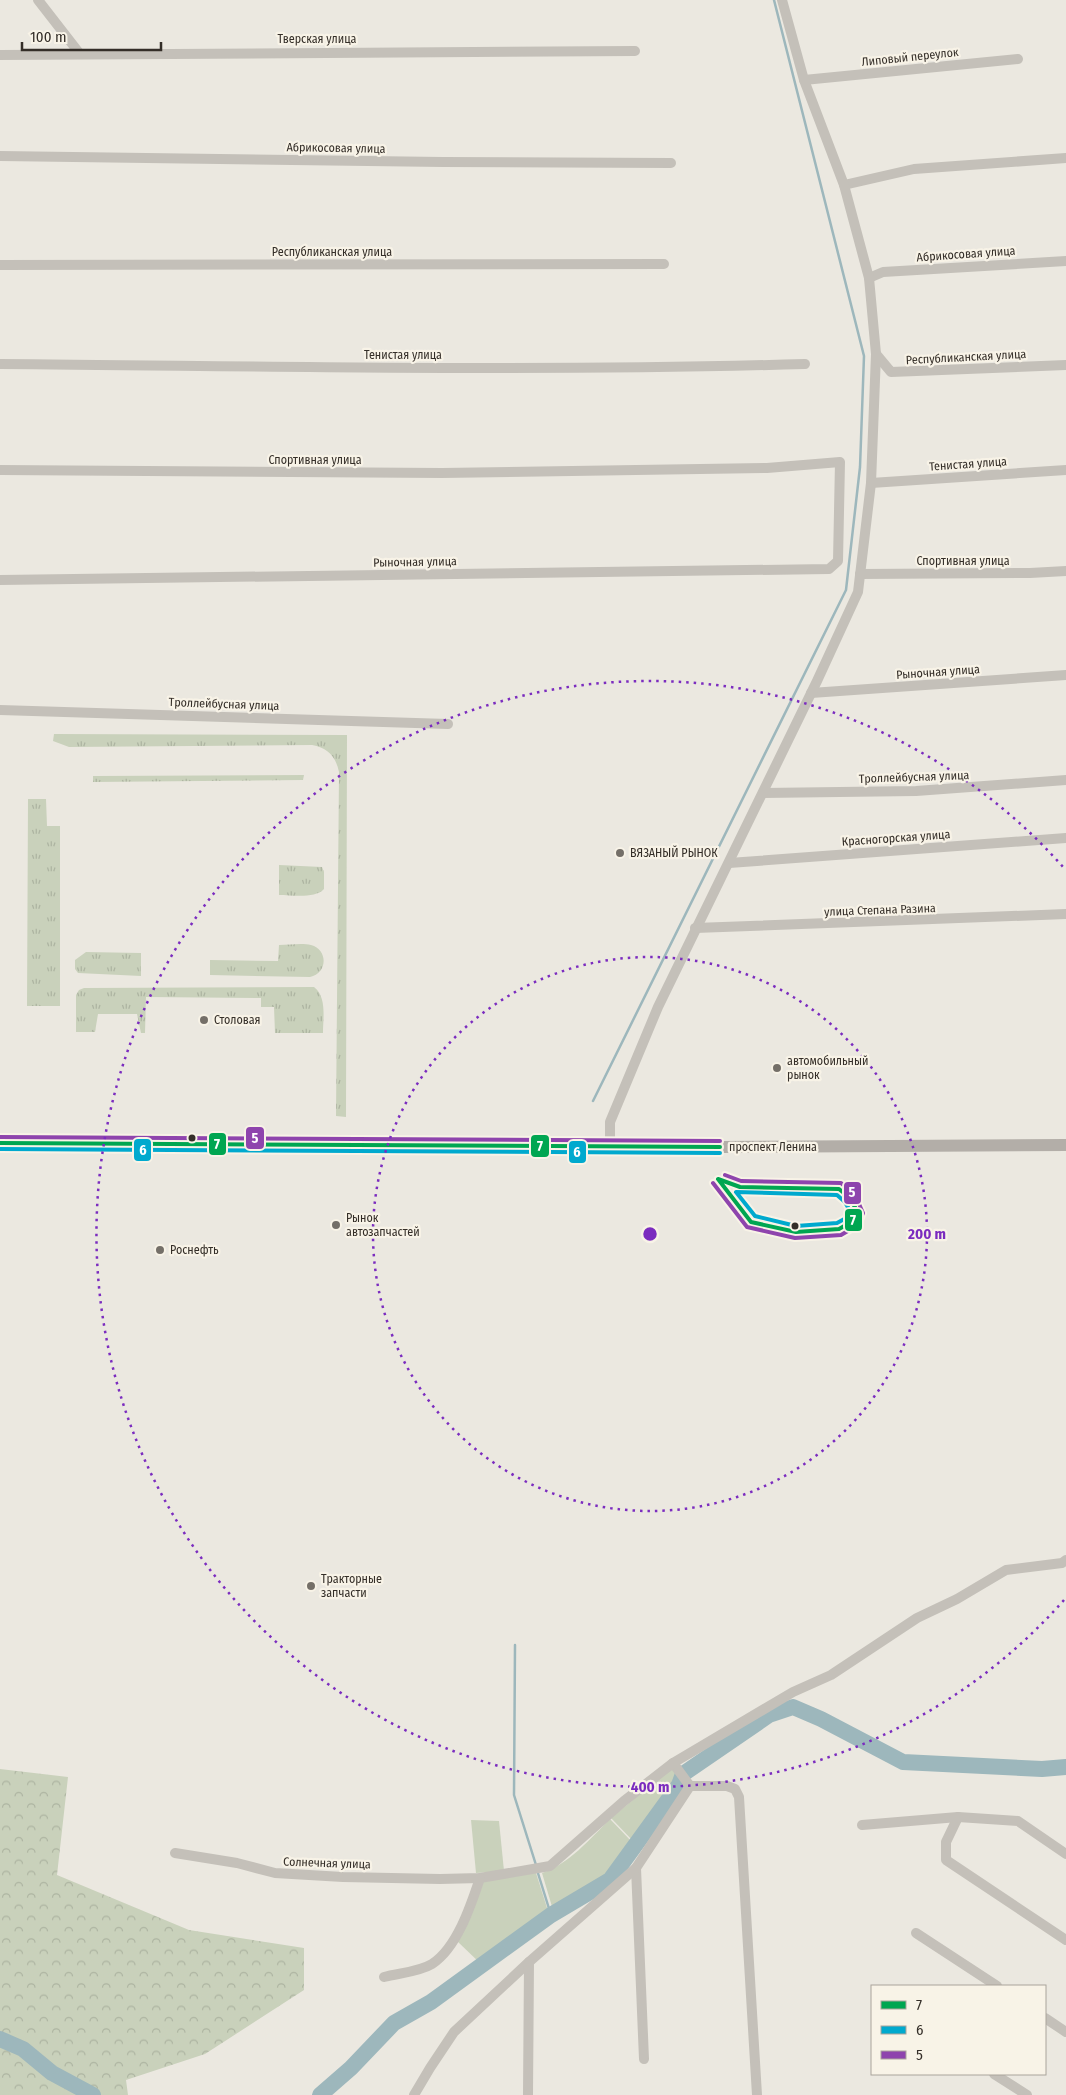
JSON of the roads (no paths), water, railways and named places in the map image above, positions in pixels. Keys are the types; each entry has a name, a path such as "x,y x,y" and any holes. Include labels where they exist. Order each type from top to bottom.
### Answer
{"main road":[{"name":"проспект Ленина","path":"0,1143 610,1146 1066,1145"}],"street":[{"path":"38,0 80,54"},
{"path":"610,1146 610,1122 658,1007 764,793 858,592 871,483 876,354 869,278 844,184 804,80 782,0"},
{"name":"Тверская улица","path":"0,55 635,51"},
{"name":"Липовый переулок","path":"804,80 1018,59"},
{"name":"Абрикосовая улица","path":"0,156 671,163"},
{"path":"844,184 914,169 1066,158"},
{"name":"Абрикосовая улица","path":"869,278 882,272 1066,261"},
{"name":"Республиканская улица","path":"0,265 664,264"},
{"name":"Республиканская улица","path":"876,354 891,372 1066,365"},
{"name":"Тенистая улица","path":"0,364 220,368 614,367 805,364"},
{"name":"Спортивная улица","path":"0,470 432,473 630,471 664,468 767,468 840,462 838,561 829,569"},
{"name":"Тенистая улица","path":"871,483 1066,470"},
{"name":"Рыночная улица","path":"0,580 829,569"},
{"name":"Спортивная улица","path":"860,574 1030,574 1066,571"},
{"name":"Рыночная улица","path":"811,693 1066,675"},
{"name":"Троллейбусная улица","path":"0,710 448,724"},
{"name":"Троллейбусная улица","path":"764,793 916,791 1066,780"},
{"name":"Красногорская улица","path":"728,863 1066,838"},
{"name":"улица Степана Разина","path":"696,928 1066,914"},
{"path":"690,1786 676,1767 793,1692 831,1675 917,1618 957,1599 1006,1570 1066,1560"},
{"name":"Солнечная улица","path":"175,1853 237,1863 275,1873 440,1879 480,1878 526,1871 550,1866 624,1801 676,1767"},
{"path":"414,2095 454,2032 529,1962 636,1868 690,1786"},
{"path":"690,1786 727,1786 735,1789 739,1797 757,2095"},
{"path":"958,1816 946,1842 946,1860 1066,1940"},
{"path":"862,1825 958,1816 1018,1821 1066,1854"},
{"path":"636,1868 644,2059"},
{"path":"384,1977 431,1964 441,1955 460,1928 480,1878"},
{"path":"916,1933 995,1985"},
{"path":"528,2095 529,1962"},
{"path":"1046,2019 1066,2032"},
{"path":"996,2075 1026,2095"}],"waterway":[{"path":"593,1101 846,590 860,467 864,356 774,0"},
{"path":"515,1645 514,1795 536,1865"},
{"path":"320,2095 351,2068 394,2023 431,2002 551,1915 610,1880 679,1785 683,1774 769,1715 793,1707 821,1719 903,1762 1042,1769 1066,1767"},
{"path":"537,1870 551,1915"},
{"path":"0,2039 23,2049 52,2073 93,2095"}],"place":[{"name":"ВЯЗАНЫЙ РЫНОК","path":"620,853"},
{"name":"Столовая","path":"204,1020"},
{"name":"автомобильный рынок","path":"777,1068"},
{"name":"Рынок автозапчастей","path":"336,1225"},
{"name":"Роснефть","path":"160,1250"},
{"name":"Тракторные запчасти","path":"311,1586"}]}
